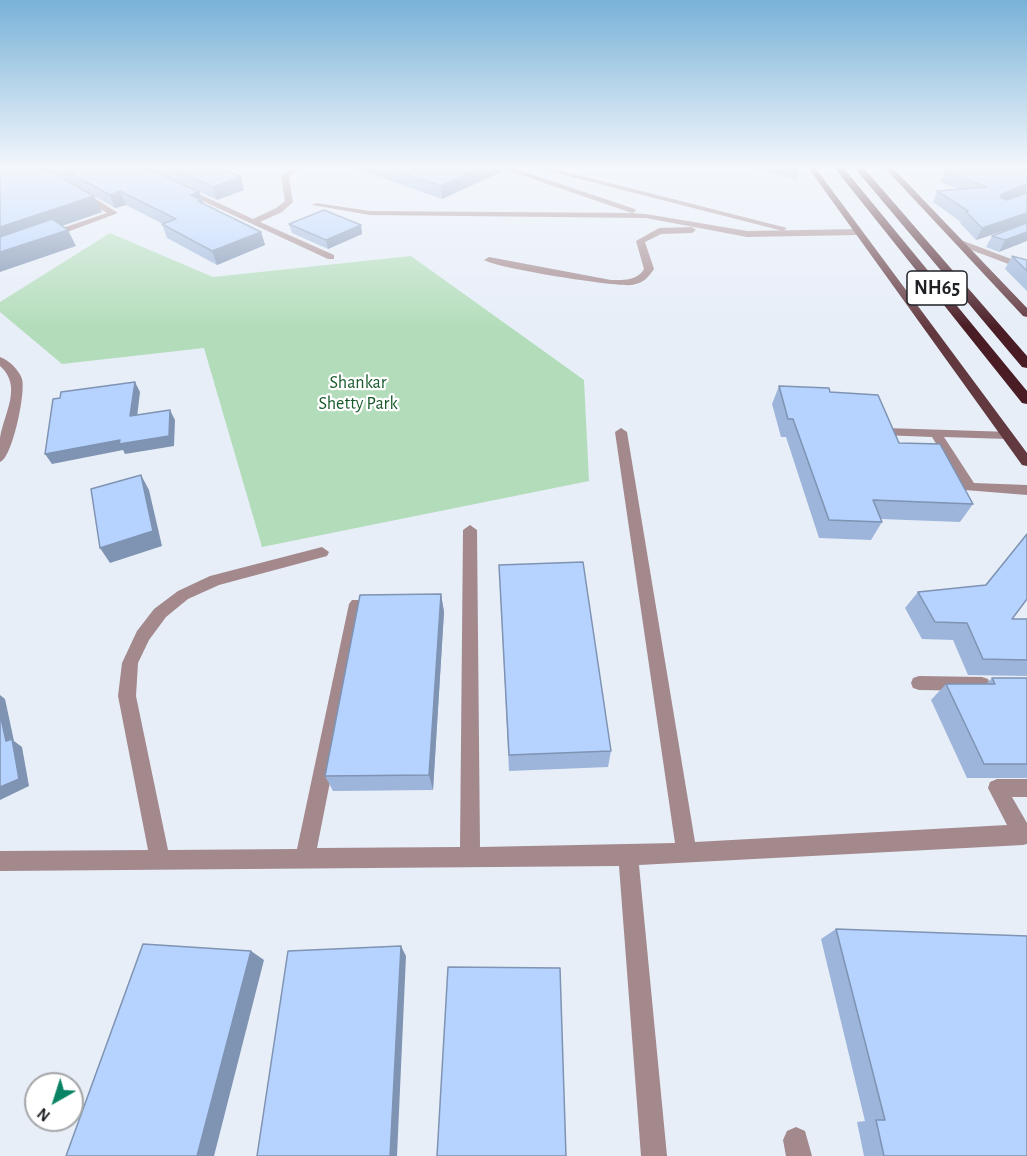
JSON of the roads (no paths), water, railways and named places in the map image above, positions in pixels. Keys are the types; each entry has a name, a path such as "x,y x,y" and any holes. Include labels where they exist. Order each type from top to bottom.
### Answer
{"highway":[{"name":"NH65","path":"881,220 1027,400"},
{"name":"NH65","path":"903,220 1027,364"}],"main road":[{"path":"849,220 1027,462"},
{"path":"937,220 1027,314"}],"street":[{"path":"43,238 94,220"},
{"path":"249,220 331,257"},
{"path":"253,222 257,220"},
{"path":"678,220 731,232"},
{"path":"747,220 801,233"},
{"path":"489,260 610,283 633,282 644,277 649,269 640,241 647,235 658,231 760,234 858,232"},
{"path":"961,243 977,244 1027,268"},
{"path":"0,360 17,379 17,393 0,458"},
{"path":"621,432 686,851"},
{"path":"885,432 1007,435"},
{"path":"936,434 970,487 1027,490"},
{"path":"470,530 470,857"},
{"path":"160,860 127,696 130,663 143,636 160,613 183,595 215,580 321,552"},
{"path":"305,859 357,604"},
{"path":"919,683 994,685"},
{"path":"0,861 628,856 1025,834 997,788 1027,788"},
{"path":"628,856 654,1156"}],"park label":[{"name":"Shankar Shetty Park","path":"358,394"}]}
